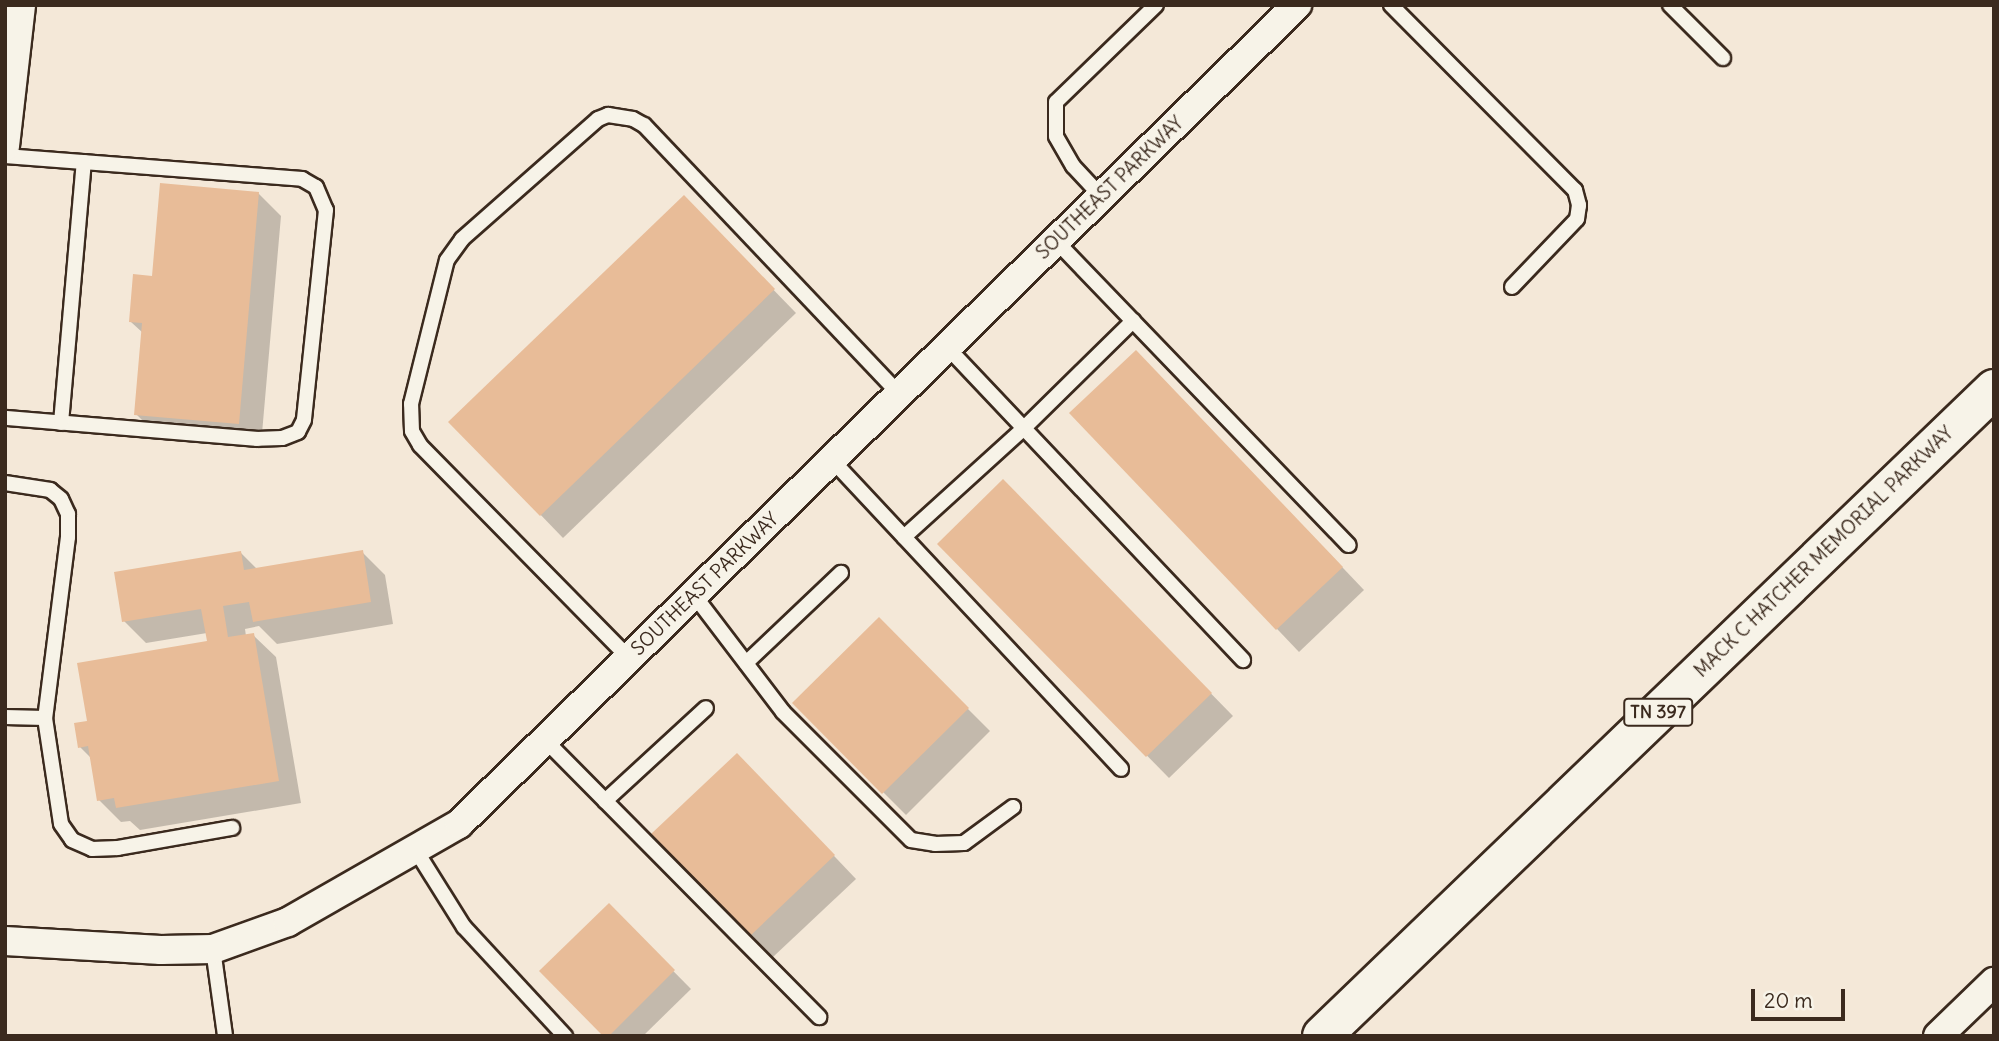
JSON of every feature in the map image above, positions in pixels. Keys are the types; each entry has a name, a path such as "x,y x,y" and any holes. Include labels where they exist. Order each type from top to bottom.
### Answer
{"main road":[{"name":"MACK C HATCHER MEMORIAL PARKWAY","path":"1322,1036 1994,388"}],"street":[{"path":"6,130 22,5"},
{"name":"SOUTHEAST PARKWAY","path":"5,941 161,950 213,949 288,922 459,824 1297,5"},
{"path":"1938,1036 1994,982"}],"lane":[{"path":"1101,196 1073,166 1056,136 1056,102 1156,5"},
{"path":"1391,5 1575,190 1579,205 1577,219 1513,287"},
{"path":"1671,5 1723,58"},
{"path":"629,658 420,445 412,431 411,404 447,260 462,239 598,119 608,115 633,119 644,125 899,394"},
{"path":"5,156 302,179 316,187 326,211 304,420 299,432 282,438 257,439 5,418"},
{"path":"61,423 84,162"},
{"path":"1056,241 1349,545"},
{"path":"904,537 1024,428 1133,321"},
{"path":"947,347 1243,660"},
{"path":"832,460 1121,769"},
{"path":"5,483 50,490 61,499 68,514 68,537 45,718 61,824 72,840 92,849 118,848 232,828"},
{"path":"746,663 841,573"},
{"path":"694,595 783,712 911,840 935,844 964,843 1013,807"},
{"path":"605,801 706,708"},
{"path":"5,717 45,718"},
{"path":"545,740 819,1017"},
{"path":"415,849 464,927 565,1036"},
{"path":"213,949 225,1036"}],"building":[{"path":"160,183 259,192 239,424 134,415 142,323 129,322 133,274 152,276"},
{"path":"684,195 775,289 540,516 448,422"},
{"path":"1136,350 1343,567 1276,630 1069,413"},
{"path":"1003,479 1212,693 1146,757 937,544"},
{"path":"363,550 371,602 253,622 249,602 223,606 228,637 254,633 279,781 116,808 114,798 97,801 88,746 78,748 74,723 87,721 77,663 207,641 201,609 122,622 114,572 241,551 244,570"},
{"path":"879,617 969,708 882,794 792,703"},
{"path":"737,753 835,855 750,936 651,834"},
{"path":"609,903 675,970 609,1036 603,1036 539,971"}]}
